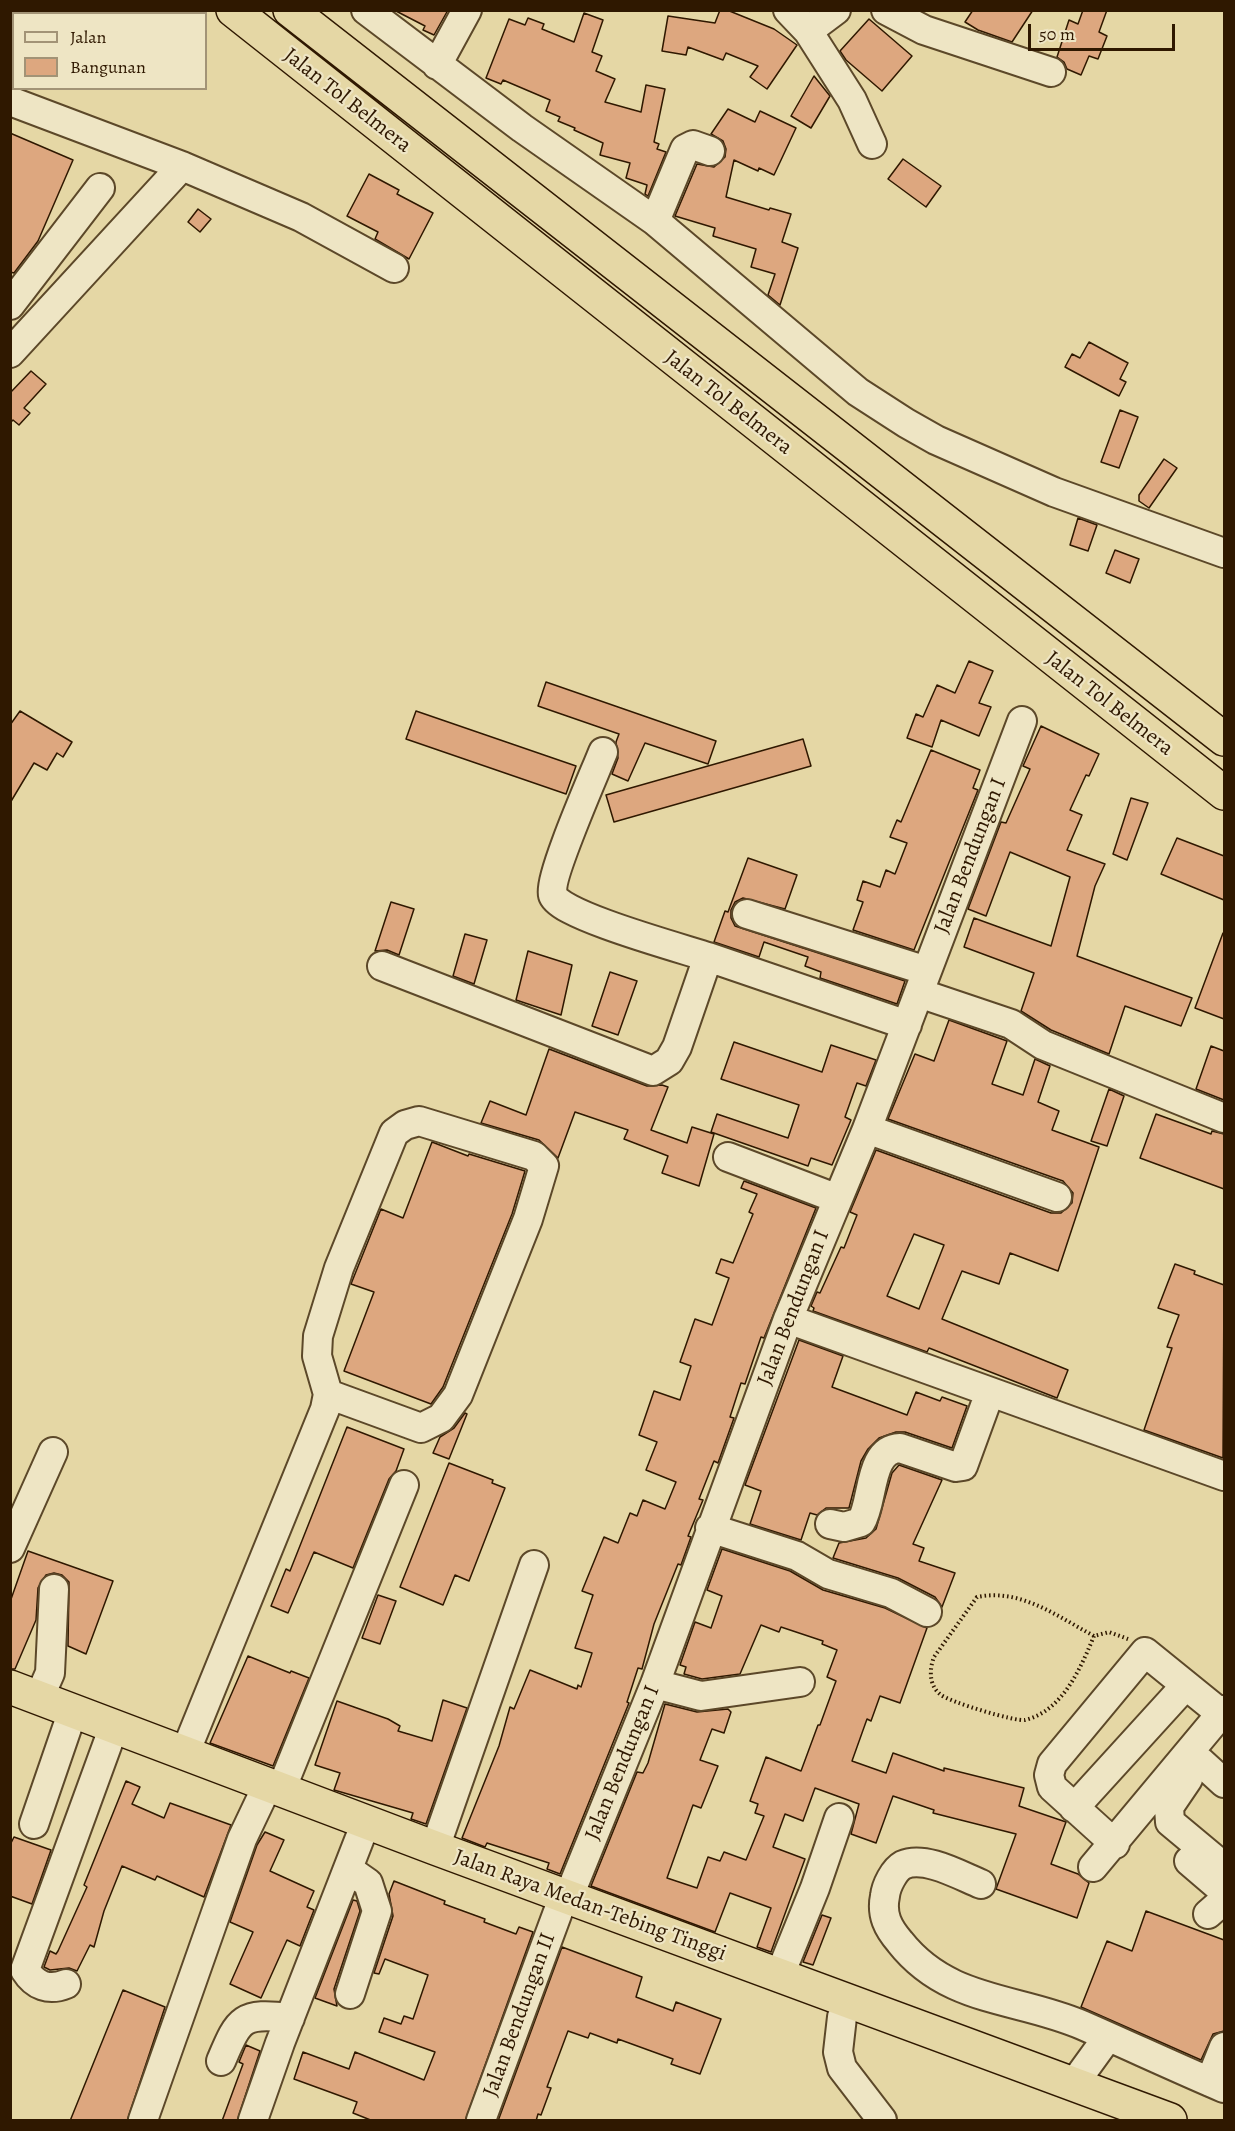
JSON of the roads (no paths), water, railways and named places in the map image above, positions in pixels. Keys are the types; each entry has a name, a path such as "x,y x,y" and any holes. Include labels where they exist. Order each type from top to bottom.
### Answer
{"highway":[{"name":"Jalan Tol Belmera","path":"233,10 1224,793"},
{"name":"Jalan Tol Belmera","path":"290,10 1224,740"},
{"name":"Jalan Raya Medan-Tebing Tinggi","path":"20,1696 185,1753 361,1835 564,1902 779,1977 1170,2121"},
{"name":"Jalan Raya Medan-Tebing Tinggi","path":"20,1696 68,1725 435,1848 843,2017 1105,2121"}],"street":[{"path":"366,10 437,65 655,221 858,392 906,423 936,440 1054,492 1224,553"},
{"path":"437,65 466,10"},
{"path":"788,10 808,31 852,100 872,144"},
{"path":"808,31 836,10"},
{"path":"886,10 928,20 1051,72"},
{"path":"10,101 182,166 301,217 394,268"},
{"path":"655,221 685,149 693,145 710,151"},
{"path":"10,353 182,166"},
{"path":"10,305 100,188"},
{"name":"Jalan Bendungan I","path":"564,1902 655,1684 788,1319 908,1025 1022,722"},
{"path":"603,752 561,858 552,892 554,899 574,913 908,1025"},
{"path":"747,914 923,982 1011,1024 1043,1045 1224,1118"},
{"path":"382,966 654,1071 669,1061 676,1047 708,957"},
{"path":"185,1753 325,1409 328,1394 317,1356 318,1336 339,1268 394,1133 405,1125 419,1121 534,1156 544,1166 528,1218 458,1395 441,1418 421,1428 328,1394"},
{"path":"867,1128 1057,1197"},
{"path":"728,1156 838,1199"},
{"path":"788,1319 1224,1476"},
{"path":"830,1524 844,1527 861,1522 882,1455 891,1448 900,1448 956,1467 963,1466 990,1392"},
{"path":"10,1548 53,1452"},
{"path":"143,2121 242,1839 271,1794 404,1485"},
{"path":"711,1528 803,1559 828,1574 891,1593 927,1612"},
{"path":"435,1848 534,1565"},
{"path":"20,1696 50,1673 54,1589"},
{"path":"1115,1844 1052,1787 1049,1775 1052,1764 1145,1652 1224,1718"},
{"path":"655,1684 701,1696 800,1682"},
{"path":"1074,1808 1186,1685"},
{"path":"1224,1718 1201,1762 1172,1800 1167,1814 1170,1822 1186,1837 1224,1867"},
{"path":"1093,1867 1224,1718"},
{"path":"34,1824 68,1725"},
{"path":"66,1984 56,1988 44,1986 31,1980 25,1970 109,1740"},
{"path":"1201,1762 1224,1783"},
{"path":"1137,1817 1219,1902"},
{"path":"779,1977 815,1888 838,1818"},
{"path":"253,2121 361,1835"},
{"path":"981,1884 923,1864 902,1866 896,1871 885,1896 884,1912 887,1926 912,1958 946,1981 973,1994 1081,2025 1217,2085 1224,2047"},
{"path":"348,1869 368,1883 377,1911 350,1994"},
{"name":"Jalan Bendungan II","path":"481,2121 564,1902"},
{"path":"221,2061 235,2028 246,2019 259,2015 290,2018"},
{"path":"843,2017 838,2052 843,2068 882,2121"},
{"path":"1073,2085 1107,2038"}]}
